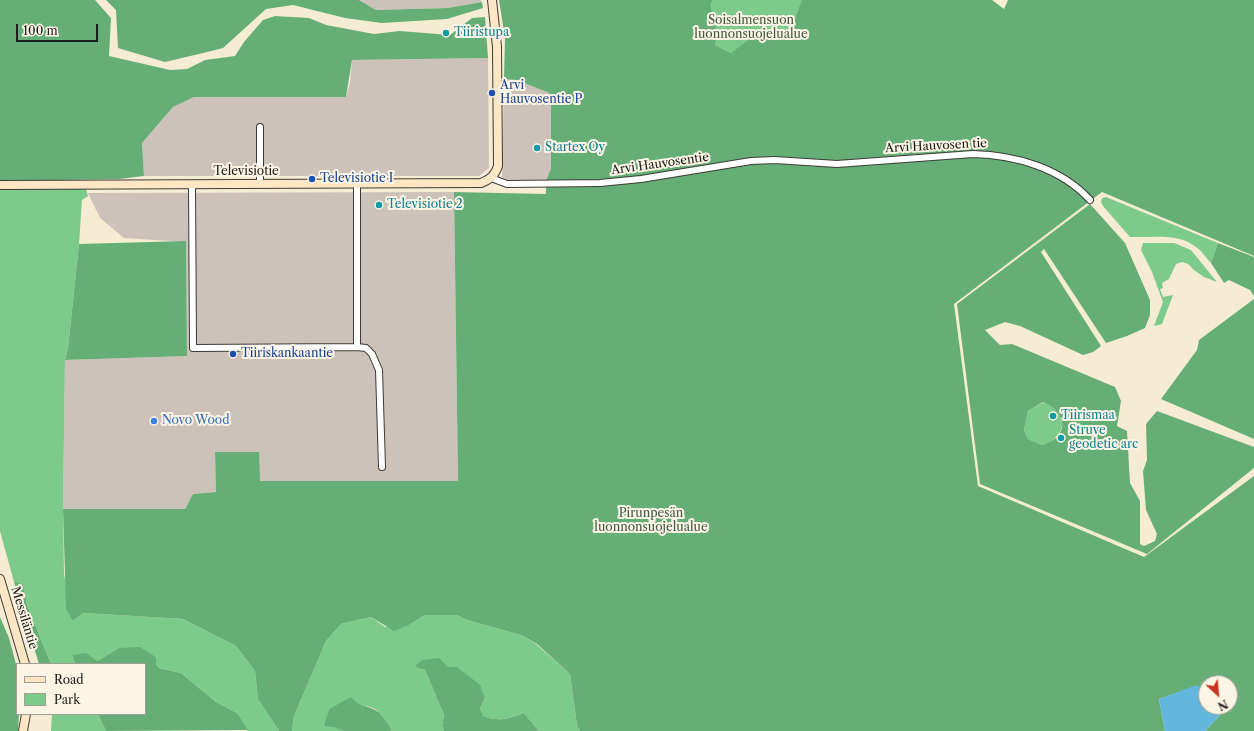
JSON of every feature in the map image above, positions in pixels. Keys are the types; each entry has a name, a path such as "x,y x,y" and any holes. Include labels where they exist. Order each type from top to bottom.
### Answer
{"street":[{"path":"491,178 498,166 497,47 492,0"},
{"path":"260,127 260,184"},
{"name":"Arvi Hauvosen tie","path":"832,163 993,154 1016,158 1044,169 1081,192 1090,200"},
{"name":"Arvi Hauvosentie","path":"491,178 507,184 600,183 641,179 751,161 775,160 832,163"},
{"name":"Televisiotie","path":"0,185 481,183 491,178"},
{"path":"192,184 192,348 366,348 372,354 379,370 382,467"},
{"path":"356,347 357,184"},
{"name":"Messiläntie","path":"0,579 25,663"},
{"path":"23,731 26,715"}],"shaded area":[{"path":"359,0 481,0 482,2 448,8 376,10"},
{"path":"488,58 489,168 479,176 144,176 142,143 173,107 194,97 346,97 350,83 352,60"},
{"path":"504,79 517,80 549,93 551,97 551,168 546,181 511,182 502,177"},
{"path":"454,192 458,482 260,481 215,452 216,492 193,494 185,509 63,509 65,360 187,356 186,242 124,238 100,218 88,193"}],"green space":[{"path":"0,0 95,0 111,18 109,56 170,70 187,69 205,60 235,56 244,42 263,20 275,16 309,18 326,25 374,34 400,31 450,35 472,18 485,17 488,58 352,60 346,97 194,97 173,107 142,143 144,176 119,179 0,181"},
{"path":"106,0 359,0 376,10 448,8 482,2 483,8 447,19 382,23 345,18 293,5 266,9 223,48 165,62 118,48 116,10"},
{"name":"Pirunpesän luonnonsuojelualue","path":"499,0 713,0 710,4 717,33 715,45 731,53 755,35 777,36 793,24 802,0 992,0 1004,9 1008,0 1254,0 1254,256 1102,192 954,304 978,486 1144,557 1254,476 1254,731 1205,731 1220,715 1238,715 1238,675 1198,675 1198,687 1159,699 1165,731 580,731 577,726 570,674 537,644 521,635 467,620 457,615 425,615 409,625 394,631 371,617 341,624 326,641 294,716 292,731 279,731 258,699 255,671 236,646 183,619 83,613 73,621 66,609 63,509 185,509 193,494 216,492 215,452 259,452 260,481 458,481 454,192 546,194 546,181 551,168 551,97 549,93 517,80 504,79 505,38"},
{"name":"Soisalmensuon luonnonsuojelualue","path":"709,0 807,0 796,34 731,53 715,45"},
{"path":"0,189 86,189 88,196 82,200 68,348 65,360 63,509 64,574 73,621 83,613 183,619 236,646 255,671 258,699 279,731 247,731 237,713 216,702 181,673 159,668 156,664 156,657 149,653 119,648 97,661 72,655 75,663 51,663 27,605 23,585 14,582 0,531"},
{"path":"1106,197 1218,243 1211,263 1198,249 1189,242 1181,239 1164,237 1130,237 1103,206 1101,202 1102,198"},
{"path":"1090,204 1125,243 1150,300 1150,315 1145,328 1106,343 1044,249 1041,252 1101,346 1093,352 1083,355 1020,326 1005,322 985,330 1000,345 1012,344 1115,387 1121,401 1117,426 1127,431 1130,483 1140,501 1140,544 1144,546 1155,541 1157,534 1146,510 1143,471 1147,460 1146,424 1157,411 1254,447 1254,468 1147,554 980,484 957,304","holes":["1043,402 1048,404 1060,416 1062,427 1061,432 1057,437 1042,445 1028,439 1024,430 1028,411"]},
{"path":"186,241 187,356 65,360 68,348 79,244"},
{"path":"1143,243 1174,243 1191,250 1217,282 1204,277 1188,264 1182,262 1176,264 1169,279 1162,283 1163,288 1160,289 1163,297 1173,295 1162,324 1154,326 1163,302 1152,272 1141,250"},
{"path":"1218,243 1254,257 1254,296 1250,290 1229,280 1224,283 1211,263"},
{"path":"1254,299 1254,439 1161,399 1197,350 1199,340"},
{"path":"1044,402 1049,404 1060,416 1062,427 1055,438 1042,445 1028,439 1024,430 1028,411"},
{"path":"14,582 23,584 27,605 51,663 39,663"},
{"path":"425,615 457,615 467,620 521,635 536,644 570,674 577,726 580,731 539,731 524,713 503,719 493,719 482,716 480,709 485,698 449,667 417,668 425,670 444,715 442,726 444,731 392,731 383,716 378,711 370,707 352,704 329,709 326,721 343,731 292,731 294,716 326,641 341,624 371,617 385,627 409,625"},
{"path":"0,617 9,638 16,664 16,715 19,715 18,731 0,731"},
{"path":"140,647 156,657 156,664 159,668 181,673 216,702 237,713 248,730 106,731 98,715 146,715 146,663 75,663 72,655 86,653 97,661 119,648"},
{"path":"439,658 448,667 457,667 480,685 485,698 480,709 483,716 494,719 504,719 524,713 539,731 444,731 442,726 444,715 425,670 417,668 416,665 422,660"},
{"path":"351,697 359,704 376,710 387,721 392,731 343,731 334,727 324,726 329,709"},
{"path":"52,715 98,715 106,731 51,731"}],"water":[{"path":"1197,685 1198,715 1220,715 1205,731 1165,731 1159,699"}],"place":[{"name":"Tiiristupa","path":"446,33"},
{"name":"Arvi Hauvosentie P","path":"492,93"},
{"name":"Startex Oy","path":"537,148"},
{"name":"Televisiotie I","path":"312,179"},
{"name":"Televisiotie 2","path":"379,205"},
{"name":"Tiiriskankaantie","path":"233,354"},
{"name":"Tiirismaa","path":"1053,416"},
{"name":"Novo Wood","path":"154,421"},
{"name":"Struve geodetic arc","path":"1061,438"}]}
